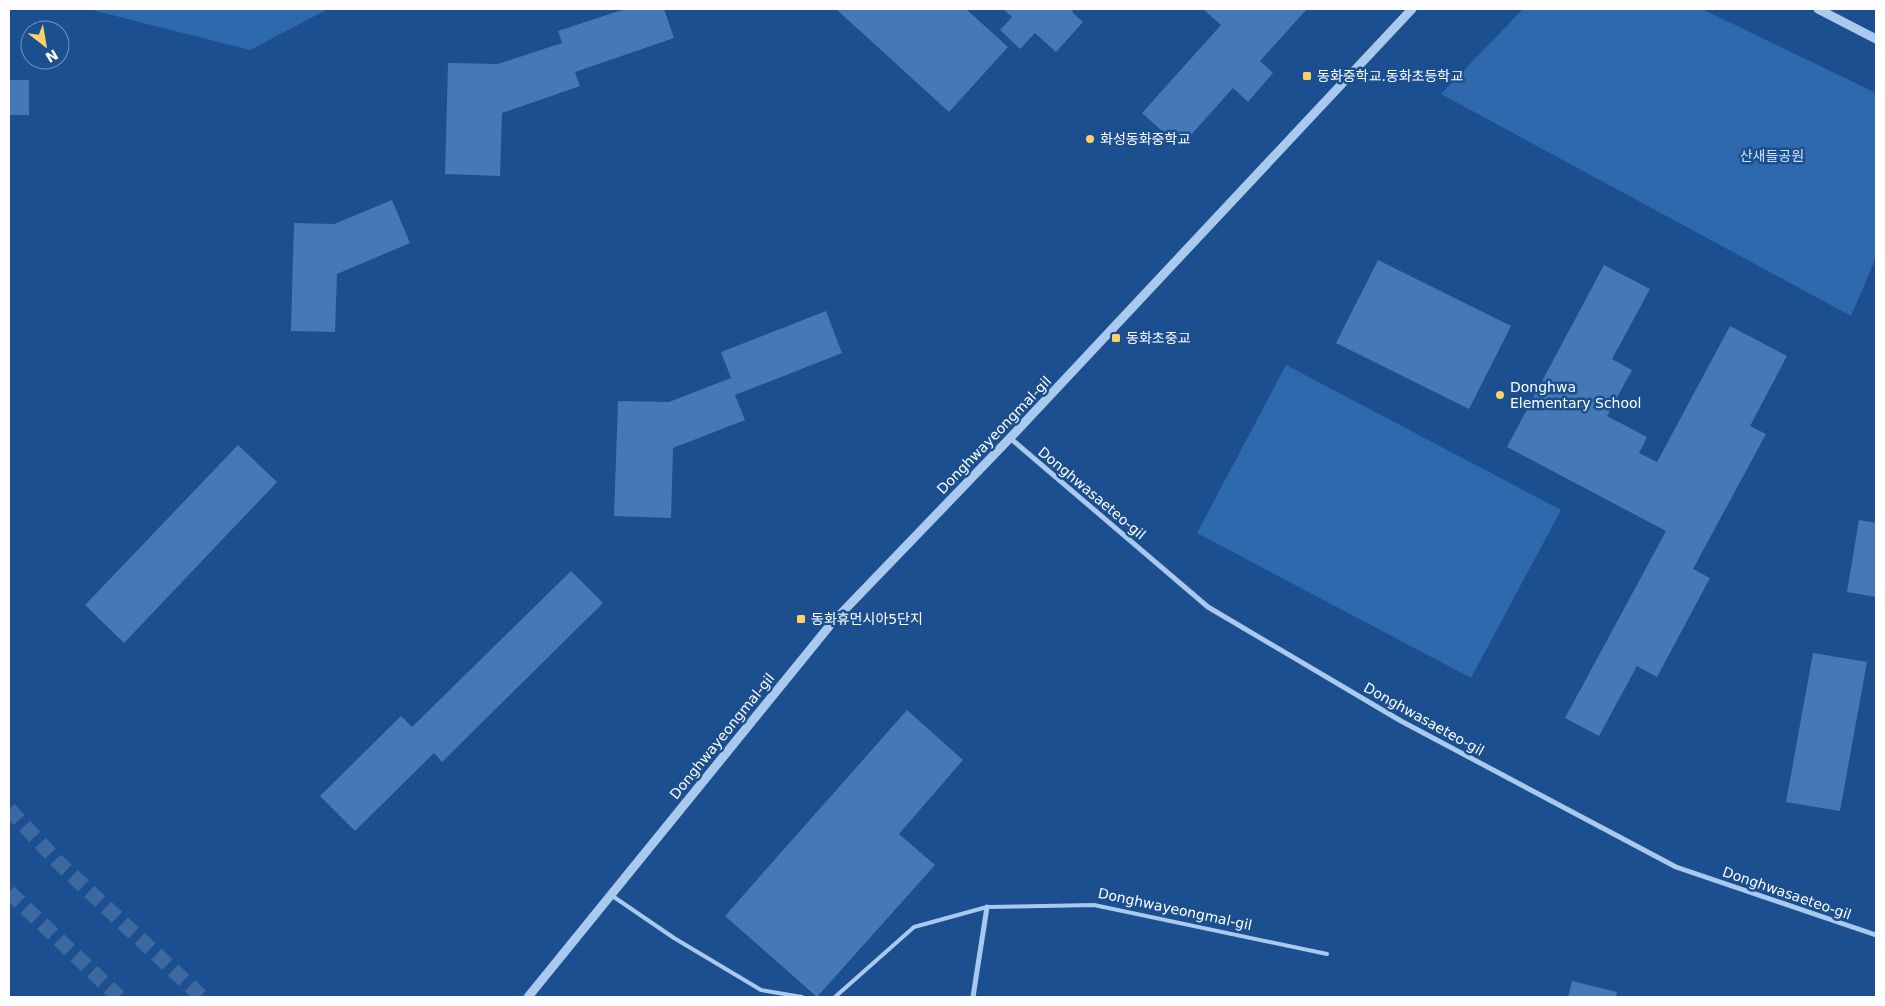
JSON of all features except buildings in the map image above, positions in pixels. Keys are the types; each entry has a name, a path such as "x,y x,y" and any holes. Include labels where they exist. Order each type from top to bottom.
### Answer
{"street":[{"name":"Donghwayeongmal-gil","path":"528,997 831,624 1010,438 1412,9"},
{"path":"1818,9 1876,39"},
{"name":"Donghwasaeteo-gil","path":"1010,438 1208,607 1393,716 1676,867 1876,935"},
{"path":"973,997 987,907"}],"lane":[{"path":"611,894 674,938 762,990 802,997"},
{"name":"Donghwayeongmal-gil","path":"835,997 914,928 987,907 1094,905 1327,954"}],"green space":[{"path":"88,9 328,9 250,50"},
{"name":"산새들공원","path":"1523,9 1702,9 1876,93 1876,258 1851,316 1441,94"},
{"path":"1286,365 1561,510 1471,678 1197,533"}],"tunnel":[{"path":"9,809 57,861 202,997"},
{"path":"9,892 119,997"}],"place":[{"name":"동화중학교.동화초등학교","path":"1307,76"},
{"name":"화성동화중학교","path":"1090,139"},
{"name":"동화초중교","path":"1116,338"},
{"name":"Donghwa Elementary School","path":"1500,395"},
{"name":"동화휴먼시아5단지","path":"801,619"}]}
